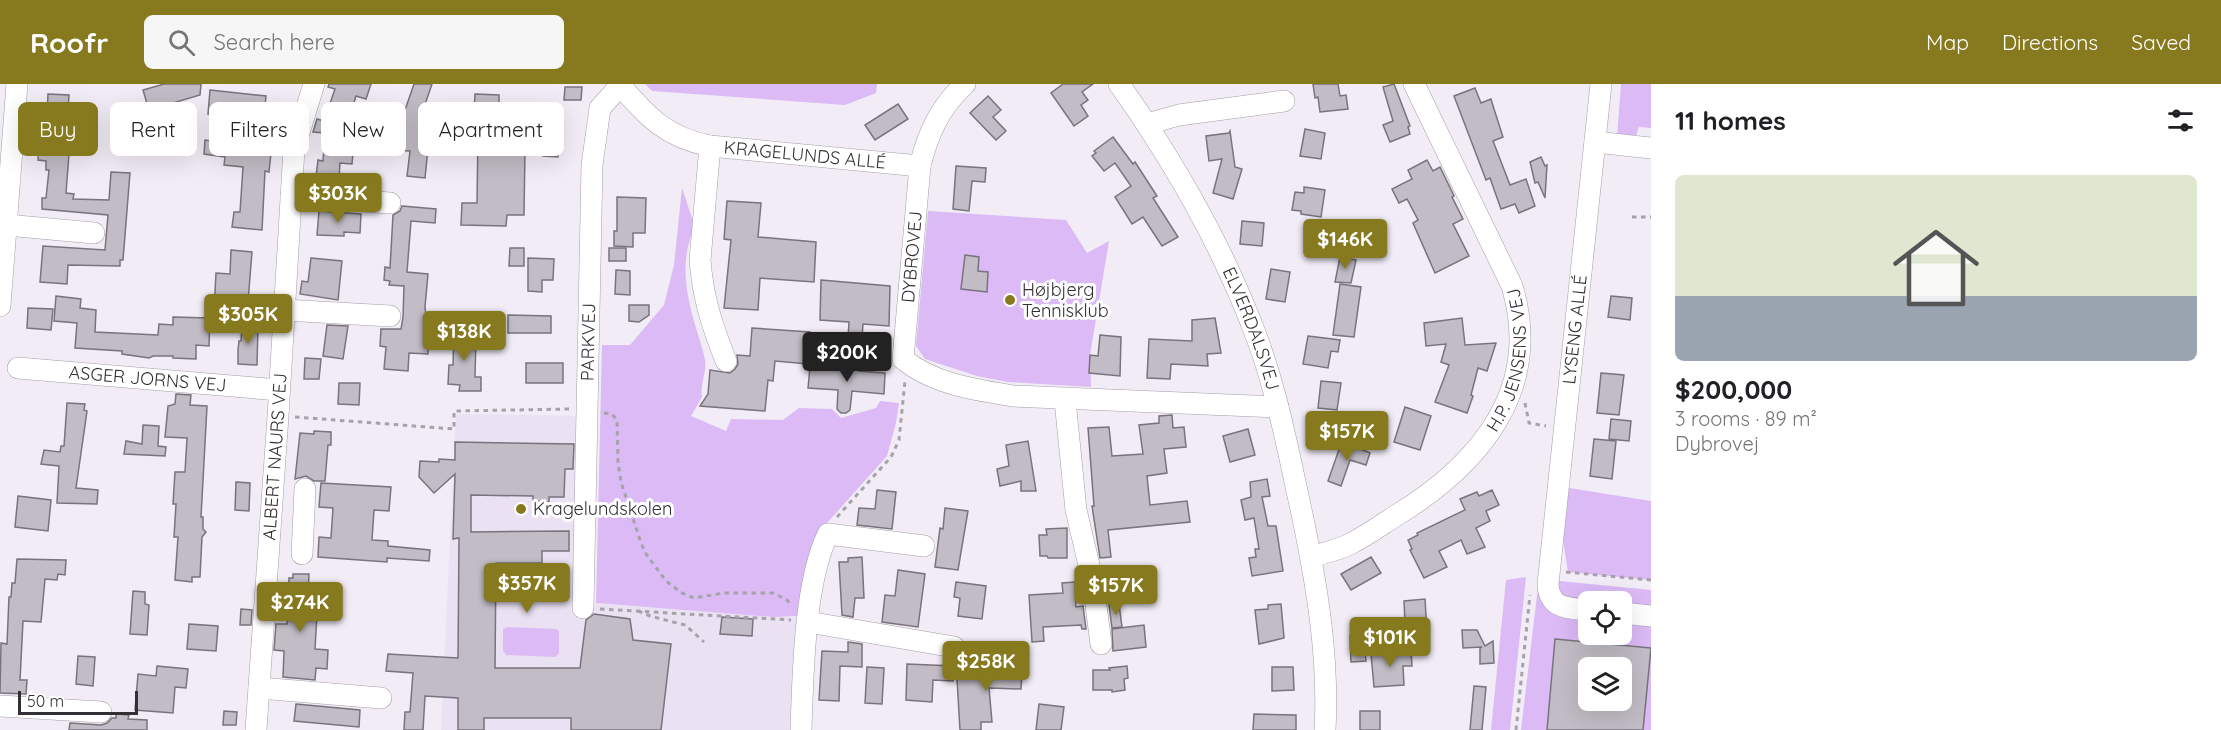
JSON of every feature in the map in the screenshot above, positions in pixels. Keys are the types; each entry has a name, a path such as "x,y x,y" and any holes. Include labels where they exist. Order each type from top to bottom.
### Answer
{"street":[{"path":"0,306 17,84"},
{"name":"ALBERT NAURS VEJ","path":"256,730 294,149 314,84"},
{"path":"920,166 926,142 940,112 965,84"},
{"name":"ELVERDALSVEJ","path":"1119,84 1148,124 1182,180 1238,291 1258,341 1278,407 1311,556 1320,610 1326,670 1325,730"},
{"name":"H.P. JENSENS VEJ","path":"1311,556 1349,544 1438,489 1469,460 1482,444 1503,411 1515,379 1520,342 1518,304 1512,285 1414,84"},
{"name":"LYSENG ALLÉ","path":"1578,609 1555,604 1548,591 1548,573 1601,84"},
{"name":"KRAGELUNDS ALLÉ","path":"620,85 654,122 673,135 690,142 710,146 920,166"},
{"name":"PARKVEJ","path":"583,608 592,165 600,108 620,85"},
{"path":"1148,124 1179,115 1284,101"},
{"path":"1595,142 1651,148"},
{"path":"710,146 700,260 701,277 707,310 726,361"},
{"name":"DYBROVEJ","path":"910,364 903,359 920,166"},
{"path":"291,196 390,203"},
{"path":"6,225 94,233"},
{"path":"284,310 390,316"},
{"path":"910,364 938,379 978,390 1013,396 1065,400 1278,407"},
{"name":"ASGER JORNS VEJ","path":"18,368 279,390"},
{"path":"1065,400 1076,510 1093,582 1101,644"},
{"path":"302,554 305,489"},
{"path":"270,519 303,522"},
{"path":"801,730 808,622 815,571 821,547 828,534 924,546"},
{"path":"1632,614 1651,616"},
{"path":"808,622 954,647"},
{"path":"258,688 381,698"},
{"path":"0,706 101,712"}],"path":[{"path":"1632,217 1651,217"},
{"path":"828,534 835,519 891,458 898,440 905,375 910,364"},
{"path":"278,416 454,429 454,411 586,409 612,414 617,420 618,464 621,482 641,543 646,554 666,581 682,593 694,598 724,592 778,594 808,622"},
{"path":"1516,730 1531,591 1536,580 1548,573 1568,572 1651,580"},
{"path":"583,608 808,622"},
{"path":"637,610 650,616 685,625 704,642"}],"shaded area":[{"path":"645,84 877,84 876,93 845,105 652,91"},
{"path":"1621,84 1651,84 1651,128 1639,127 1636,136 1617,137"},
{"path":"682,188 695,227 687,251 687,290 705,365 702,397 691,416 726,431 731,419 783,420 799,408 832,409 841,418 876,408 880,401 899,403 887,456 819,532 801,616 774,617 596,603 602,345 630,345 664,305 674,265"},
{"name":"Højbjerg Tennisklub","path":"928,211 1066,220 1087,253 1109,241 1090,355 1091,387 1008,382 977,376 925,359 916,346"},
{"name":"Kragelundskolen","path":"456,414 593,416 589,603 797,618 790,730 441,730"},
{"path":"1569,488 1651,501 1651,580 1568,572 1563,540"},
{"path":"1526,577 1510,730 1491,730 1506,580"},
{"path":"1539,579 1651,590 1651,730 1521,730"},
{"path":"507,627 556,629 559,631 559,653 555,657 506,655 503,651 503,629"}],"building":[{"path":"164,84 201,84 200,95 176,102 147,102 143,90"},
{"path":"329,84 371,84 366,99 356,96 354,102 331,102 335,89 328,87"},
{"path":"414,84 432,84 426,102 418,102 418,156 427,156 425,178 407,176 410,151 406,151 406,107"},
{"path":"1063,84 1093,84 1082,92 1088,100 1081,105 1088,116 1074,126 1051,93"},
{"path":"1313,84 1338,84 1340,96 1346,95 1348,109 1320,112"},
{"path":"1394,84 1410,126 1408,127 1410,134 1390,142 1383,125 1393,121 1383,87"},
{"path":"565,87 582,87 581,100 564,100"},
{"path":"1475,88 1481,103 1491,99 1503,137 1493,141 1510,185 1526,179 1535,206 1519,213 1515,204 1501,209 1490,178 1486,180 1454,96"},
{"path":"210,90 266,96 265,102 209,102"},
{"path":"48,94 69,95 68,102 48,102"},
{"path":"475,94 499,95 499,102 475,102"},
{"path":"988,96 1001,110 993,117 1006,131 996,140 970,113"},
{"path":"898,104 908,119 875,140 865,125"},
{"path":"317,119 321,120 321,133 313,132"},
{"path":"1305,129 1325,133 1321,159 1300,156"},
{"path":"1230,131 1235,167 1242,169 1233,199 1213,193 1222,159 1209,161 1206,136"},
{"path":"1113,137 1133,164 1135,162 1157,196 1153,198 1178,237 1162,246 1143,217 1132,224 1115,197 1131,186 1115,163 1104,171 1092,156 1096,153 1094,151"},
{"path":"205,140 209,141 209,155 204,154"},
{"path":"38,156 69,156 66,193 74,194 73,199 109,200 111,172 130,173 123,260 120,260 120,266 68,265 67,284 40,282 43,246 105,250 108,215 42,209 42,198 46,198 49,170 46,170 46,161 38,160"},
{"path":"218,156 271,156 269,172 265,171 262,230 232,227 234,212 240,212 243,167 224,165 225,157"},
{"path":"323,156 353,156 352,164 340,163 339,178 316,177 318,160 323,161"},
{"path":"478,156 525,156 524,215 507,215 506,226 461,225 462,203 477,203"},
{"path":"1541,157 1545,166 1547,165 1545,198 1538,182 1535,183 1530,162"},
{"path":"1427,160 1433,171 1440,167 1454,196 1452,197 1463,219 1453,224 1469,256 1435,273 1413,223 1418,220 1407,199 1399,203 1392,189 1412,179 1408,170"},
{"path":"956,166 986,168 985,182 972,181 969,211 953,209"},
{"path":"1304,187 1325,190 1321,217 1292,210 1295,192 1304,193"},
{"path":"617,197 646,198 645,233 633,233 633,247 614,246 614,231 617,231"},
{"path":"727,201 761,203 758,237 816,242 814,282 760,278 758,310 724,308 731,240 724,239"},
{"path":"402,206 436,209 435,223 411,221 407,272 428,274 425,307 429,340 428,354 409,353 408,371 384,369 386,347 380,346 381,329 401,329 403,317 404,286 389,285 390,281 384,280 385,267 390,268 393,215 400,211"},
{"path":"319,211 361,214 360,233 344,232 344,236 317,235"},
{"path":"1242,221 1264,223 1262,246 1240,244"},
{"path":"510,248 524,248 524,266 509,266"},
{"path":"609,248 626,248 626,261 609,261"},
{"path":"231,250 252,252 247,314 214,311 216,273 230,274"},
{"path":"965,255 979,257 978,271 988,272 987,292 961,289"},
{"path":"1340,257 1356,260 1351,283 1335,282"},
{"path":"311,258 342,261 338,300 300,294 302,281 308,282"},
{"path":"528,258 554,259 553,280 542,280 542,292 528,291"},
{"path":"1271,269 1290,272 1285,302 1266,299"},
{"path":"616,270 630,271 630,295 615,294"},
{"path":"821,280 890,286 889,326 863,324 862,339 848,338 849,322 820,320"},
{"path":"1340,284 1361,287 1354,337 1333,335"},
{"path":"56,296 81,299 80,308 96,310 95,332 158,335 159,324 173,325 173,317 210,318 209,346 196,345 196,359 173,358 173,356 149,358 122,354 122,351 75,348 77,323 54,321"},
{"path":"1611,296 1632,298 1630,320 1608,317"},
{"path":"629,305 649,305 649,315 639,322 629,321"},
{"path":"28,308 53,309 51,330 27,328"},
{"path":"508,315 551,316 551,333 508,333"},
{"path":"1215,318 1221,353 1207,354 1208,366 1171,364 1170,379 1147,378 1149,339 1192,341 1192,320"},
{"path":"1462,318 1465,345 1496,343 1487,371 1478,368 1467,413 1435,402 1449,365 1441,362 1446,344 1426,346 1424,323"},
{"path":"242,324 258,327 257,365 238,364"},
{"path":"327,325 348,326 343,359 323,356"},
{"path":"454,328 471,329 470,334 476,334 475,377 481,377 481,391 459,391 460,385 448,384 449,365 453,365"},
{"path":"752,328 810,332 808,364 775,361 773,381 768,380 765,411 700,406 708,394 710,370 730,373 738,364 737,355 750,356"},
{"path":"1100,335 1121,337 1120,376 1089,373 1090,355 1098,356"},
{"path":"1308,336 1340,340 1338,352 1331,351 1328,368 1303,364"},
{"path":"305,358 321,359 319,379 304,379"},
{"path":"846,362 860,363 859,371 885,373 884,394 852,391 850,410 841,413 837,409 838,390 808,388 810,367 845,370"},
{"path":"526,363 563,363 563,383 526,383"},
{"path":"1601,373 1624,375 1619,415 1597,413"},
{"path":"1321,381 1341,383 1337,410 1318,408"},
{"path":"339,383 360,383 359,405 338,404"},
{"path":"176,394 191,395 190,405 207,406 201,517 203,517 203,529 206,532 202,537 200,577 192,577 192,582 175,580 178,537 174,537 175,472 185,472 187,438 165,437 168,406 175,404"},
{"path":"67,403 85,404 84,410 87,411 76,488 98,490 97,504 57,503 59,466 41,464 44,450 60,452 61,446 64,446"},
{"path":"1405,407 1431,416 1420,450 1394,442"},
{"path":"1172,415 1173,428 1184,427 1186,447 1164,449 1167,473 1147,476 1150,505 1187,501 1190,522 1108,530 1111,557 1100,558 1092,506 1094,506 1088,428 1109,427 1112,456 1143,454 1139,425 1159,423 1159,416"},
{"path":"1611,419 1631,421 1629,441 1609,439"},
{"path":"143,425 159,426 158,446 166,447 165,456 124,454 126,441 142,444"},
{"path":"1248,429 1255,455 1230,462 1223,436"},
{"path":"314,431 331,432 325,481 314,481 306,476 295,479 300,433 314,434"},
{"path":"1594,439 1616,441 1612,479 1590,476"},
{"path":"1028,441 1036,491 1021,491 1021,481 1000,486 997,469 1009,466 1006,445"},
{"path":"1342,441 1370,453 1366,465 1350,460 1341,486 1328,481"},
{"path":"455,442 574,444 573,469 565,469 564,497 549,497 549,502 533,501 533,496 471,495 471,532 569,531 569,551 542,551 542,563 496,563 495,668 580,668 586,620 594,614 630,619 633,640 671,644 661,730 571,730 571,718 484,718 484,730 458,730 458,698 425,696 423,730 404,730 405,712 410,712 413,673 386,671 388,654 458,658 459,538 453,539 455,474 434,493 419,477 420,461 455,460"},
{"path":"1267,479 1270,496 1262,497 1268,526 1276,526 1283,571 1252,576 1249,558 1256,557 1255,549 1259,549 1254,518 1245,520 1241,500 1251,497 1250,482"},
{"path":"236,482 250,483 249,511 235,510"},
{"path":"321,483 391,487 389,511 374,510 372,540 388,541 388,546 430,550 429,561 387,558 387,562 318,557 319,537 331,538 333,508 319,507"},
{"path":"877,490 896,492 892,529 857,525 859,508 875,509"},
{"path":"1492,490 1499,505 1486,511 1490,521 1476,528 1485,547 1467,554 1461,540 1439,551 1447,567 1424,578 1410,550 1412,549 1408,540 1418,535 1417,533 1465,510 1460,499 1477,492 1479,496"},
{"path":"18,496 51,500 48,531 15,527"},
{"path":"945,508 968,511 958,570 935,567"},
{"path":"1067,528 1067,558 1040,556 1039,535 1047,535 1046,529"},
{"path":"862,557 864,598 855,598 853,617 842,615 839,562 848,562 848,558"},
{"path":"1371,557 1381,573 1351,590 1341,574"},
{"path":"17,559 66,560 65,575 58,574 57,580 45,579 41,622 23,621 20,680 27,680 26,694 0,693 1,643 7,644 9,597 11,597 12,583 15,583"},
{"path":"898,570 925,574 918,627 882,622 885,595 895,596"},
{"path":"293,574 309,574 308,596 318,597 315,649 328,650 327,669 316,668 315,680 283,677 284,651 274,650 276,624 287,624 289,578 293,578"},
{"path":"956,582 986,586 982,619 958,616 960,598 954,597"},
{"path":"1075,582 1076,607 1083,606 1086,629 1082,629 1081,625 1043,627 1044,641 1032,642 1029,595 1063,593 1062,583"},
{"path":"133,591 145,592 145,604 149,605 147,635 130,634"},
{"path":"1425,599 1427,632 1411,633 1410,623 1405,623 1404,601"},
{"path":"1119,604 1122,627 1112,628 1109,605"},
{"path":"1281,604 1284,638 1259,644 1255,610 1268,609 1268,605"},
{"path":"241,609 252,610 251,625 240,625"},
{"path":"722,617 753,619 752,636 720,634"},
{"path":"189,624 218,626 216,651 187,649"},
{"path":"1144,625 1146,647 1113,651 1112,629"},
{"path":"1462,630 1477,630 1485,646 1493,641 1494,663 1480,664 1480,648 1482,647 1463,648"},
{"path":"1363,635 1366,661 1351,662 1350,636"},
{"path":"1555,639 1578,641 1578,645 1651,648 1643,730 1547,730"},
{"path":"848,642 862,644 862,667 840,666 839,701 819,700 822,651 848,652"},
{"path":"1411,651 1412,666 1403,666 1404,685 1374,687 1371,654"},
{"path":"78,656 95,657 93,686 76,684"},
{"path":"995,656 1023,657 1021,689 989,688 992,722 981,722 981,730 960,730 957,679 995,676"},
{"path":"907,664 954,666 953,681 933,680 932,702 906,700"},
{"path":"157,666 188,669 186,688 175,687 173,713 135,710 138,674 156,676"},
{"path":"1127,666 1128,678 1124,679 1125,690 1112,692 1112,690 1093,690 1093,670 1110,670 1109,668"},
{"path":"867,667 884,668 882,704 865,703"},
{"path":"1272,667 1293,667 1294,690 1272,691"},
{"path":"1474,686 1486,687 1482,730 1470,730"},
{"path":"296,704 360,710 359,727 294,721"},
{"path":"1039,704 1064,707 1061,730 1036,730"},
{"path":"224,711 237,712 236,725 223,725"},
{"path":"1360,711 1380,711 1380,730 1360,730"},
{"path":"116,714 129,715 128,719 147,720 147,730 69,730 70,723 101,725 116,718"},
{"path":"1254,714 1296,715 1296,730 1253,730"}],"place":[{"name":"Højbjerg Tennisklub","path":"1010,300"},
{"name":"Kragelundskolen","path":"521,509"}]}
